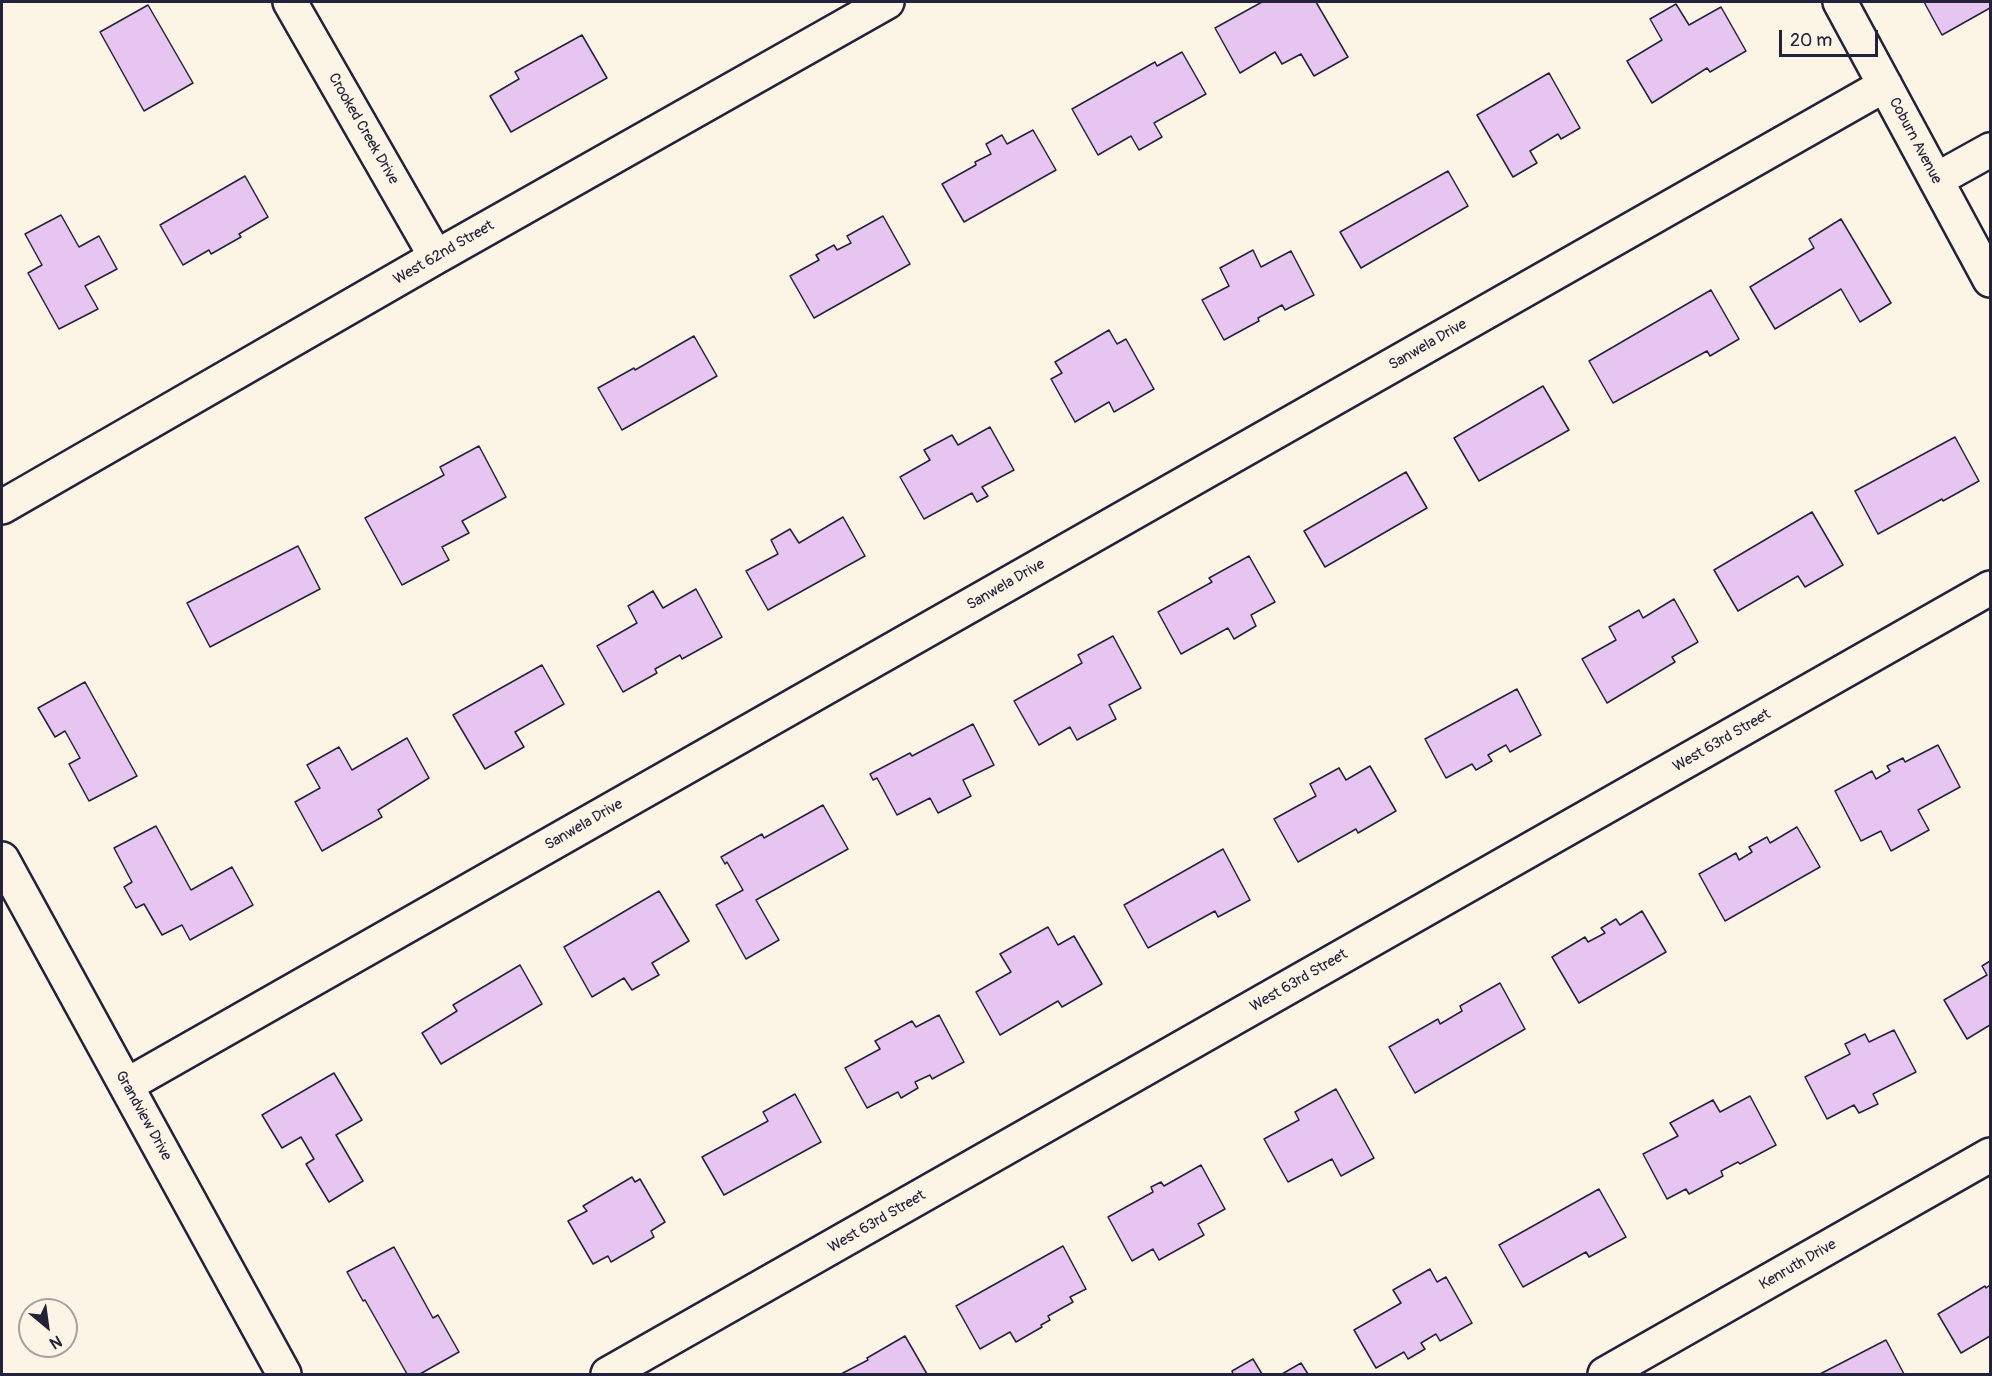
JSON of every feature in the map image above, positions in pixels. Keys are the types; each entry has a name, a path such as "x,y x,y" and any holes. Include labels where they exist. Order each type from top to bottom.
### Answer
{"street":[{"name":"Crooked Creek Drive","path":"290,2 436,257"},
{"name":"West 62nd Street","path":"2,507 436,257 887,2"},
{"name":"Coburn Avenue","path":"1840,2 1990,280"},
{"name":"Sanwela Drive","path":"127,1085 1885,85"},
{"path":"1936,180 1990,150"},
{"name":"West 63rd Street","path":"608,1374 1990,588"},
{"name":"Grandview Drive","path":"2,859 284,1374"},
{"name":"Kenruth Drive","path":"1605,1374 1990,1155"}],"building":[{"path":"1262,2 1316,2 1348,57 1314,76 1301,54 1282,64 1275,52 1240,73 1215,28"},
{"path":"1924,2 1990,2 1990,8 1942,35"},
{"path":"1676,4 1689,25 1721,7 1746,51 1710,72 1707,68 1652,103 1627,61 1662,40 1650,19"},
{"path":"148,5 193,83 144,111 100,32"},
{"path":"582,35 607,78 511,132 490,96 519,79 515,72"},
{"path":"1182,52 1206,94 1154,123 1162,137 1139,150 1131,136 1098,155 1072,109 1155,62 1157,66"},
{"path":"1549,73 1580,128 1561,139 1558,134 1530,151 1537,163 1513,177 1477,115"},
{"path":"1033,130 1056,170 964,222 942,184 991,154 986,144 1002,135 1007,144"},
{"path":"1448,171 1468,206 1361,268 1340,232"},
{"path":"245,176 268,217 239,234 241,237 211,254 209,250 183,265 160,225"},
{"path":"61,215 79,247 99,236 117,269 85,286 98,309 59,329 28,273 42,265 25,234"},
{"path":"883,216 910,264 814,318 790,276 819,260 816,255 834,245 837,250 851,243 847,236"},
{"path":"1841,219 1891,303 1860,322 1841,289 1775,329 1750,287 1814,248 1809,239"},
{"path":"1253,250 1261,267 1291,251 1314,295 1285,310 1282,305 1258,318 1259,321 1224,340 1202,300 1229,286 1220,268"},
{"path":"1711,290 1739,339 1710,356 1707,351 1613,403 1589,361"},
{"path":"1109,330 1117,344 1126,339 1154,389 1114,412 1109,402 1075,422 1051,379 1062,373 1055,362"},
{"path":"694,336 717,376 622,430 598,388"},
{"path":"1543,386 1569,430 1479,481 1454,438"},
{"path":"990,427 1014,470 982,487 988,496 977,502 972,493 924,519 900,477 930,460 924,450 952,435 958,445"},
{"path":"1955,437 1979,481 1878,534 1855,491"},
{"path":"479,446 506,497 462,521 469,533 442,547 449,560 402,585 365,518 444,475 440,467"},
{"path":"1406,472 1427,508 1325,567 1304,531"},
{"path":"1812,512 1843,565 1805,587 1798,576 1738,611 1714,570"},
{"path":"843,517 865,556 768,610 746,571 778,554 771,540 790,529 799,543"},
{"path":"298,546 320,589 210,647 187,603"},
{"path":"1249,556 1275,602 1251,615 1256,626 1234,639 1228,628 1181,654 1158,612 1212,582 1209,578"},
{"path":"696,589 722,637 682,659 680,655 655,669 657,673 623,692 597,646 637,623 628,606 653,591 663,608"},
{"path":"1674,599 1698,642 1672,657 1675,662 1607,703 1582,659 1616,640 1609,627 1639,610 1643,618"},
{"path":"1113,636 1141,688 1109,705 1116,719 1077,740 1070,727 1039,745 1014,701 1082,663 1078,655"},
{"path":"542,665 564,704 515,732 524,747 485,769 453,715"},
{"path":"85,682 137,776 89,801 69,764 80,758 65,731 55,737 38,708"},
{"path":"1517,689 1541,735 1510,752 1506,745 1488,755 1492,761 1476,770 1472,764 1446,778 1425,739"},
{"path":"973,724 994,765 963,780 971,796 938,813 930,798 897,815 877,778 873,780 870,774 910,753 912,756"},
{"path":"407,738 429,778 378,810 382,817 322,851 295,802 320,788 307,765 339,747 352,770"},
{"path":"1938,745 1960,787 1918,810 1929,830 1891,851 1881,831 1861,841 1835,791 1872,771 1876,779 1890,771 1887,766 1903,758 1905,762"},
{"path":"1370,766 1396,811 1358,833 1356,829 1298,862 1274,819 1316,796 1310,784 1339,768 1346,780"},
{"path":"823,805 848,849 756,900 779,940 746,959 716,905 743,890 727,862 725,864 721,857 762,834 764,838"},
{"path":"156,826 191,890 232,867 253,905 190,940 182,925 162,935 144,904 136,908 124,887 132,882 114,848"},
{"path":"1797,827 1820,867 1725,921 1699,874 1736,853 1739,860 1752,852 1749,847 1767,837 1770,843"},
{"path":"1223,849 1250,900 1218,917 1215,911 1148,948 1124,905"},
{"path":"659,891 689,941 652,963 659,975 632,990 624,978 592,997 564,947"},
{"path":"1642,911 1666,952 1579,1003 1552,957 1585,937 1588,942 1605,933 1601,928 1616,919 1620,925"},
{"path":"1048,927 1058,945 1074,936 1102,984 1062,1007 1058,1001 1000,1035 976,992 1011,972 1000,954"},
{"path":"1990,961 1990,1025 1967,1039 1944,1000 1987,975 1982,966"},
{"path":"520,965 542,1004 441,1064 422,1033 457,1011 453,1005"},
{"path":"1500,983 1525,1029 1415,1093 1389,1047 1438,1019 1440,1024 1462,1011 1460,1006"},
{"path":"939,1015 964,1062 932,1079 930,1075 915,1082 918,1088 901,1098 898,1092 867,1108 845,1068 880,1049 875,1041 912,1021 916,1027"},
{"path":"1894,1030 1916,1072 1873,1094 1878,1104 1859,1113 1854,1105 1827,1119 1805,1077 1850,1054 1845,1044 1865,1034 1869,1042"},
{"path":"334,1073 362,1120 336,1135 363,1181 329,1202 306,1164 314,1159 301,1137 282,1148 262,1115"},
{"path":"1336,1089 1374,1158 1341,1176 1332,1159 1288,1182 1264,1139 1299,1120 1295,1112"},
{"path":"795,1094 821,1142 724,1195 702,1157 768,1121 763,1112"},
{"path":"1750,1096 1776,1145 1721,1171 1723,1176 1689,1194 1686,1189 1667,1199 1643,1154 1678,1136 1670,1123 1713,1100 1720,1112"},
{"path":"1201,1165 1225,1209 1198,1224 1204,1235 1159,1260 1153,1249 1132,1261 1108,1217 1153,1192 1151,1187 1161,1182 1164,1186"},
{"path":"632,1177 635,1182 640,1179 665,1222 651,1231 654,1237 611,1262 608,1256 593,1264 568,1221 587,1211 583,1206"},
{"path":"1599,1189 1626,1237 1589,1257 1586,1252 1523,1287 1499,1245"},
{"path":"1063,1246 1086,1289 1070,1297 1073,1302 1048,1316 1050,1320 1041,1325 1042,1327 1016,1342 1010,1332 980,1349 956,1306"},
{"path":"394,1247 433,1318 438,1315 459,1352 420,1374 407,1374 347,1272"},
{"path":"1430,1269 1437,1282 1446,1277 1472,1323 1440,1341 1436,1334 1421,1343 1425,1349 1408,1359 1404,1352 1376,1368 1354,1330 1401,1303 1393,1290"},
{"path":"1990,1285 1990,1336 1961,1353 1938,1314"},
{"path":"905,1336 927,1374 841,1374 868,1360 867,1358"},
{"path":"1886,1340 1904,1374 1820,1374"},
{"path":"1253,1359 1262,1374 1233,1374 1232,1371"},
{"path":"1301,1363 1308,1374 1282,1374"}]}
